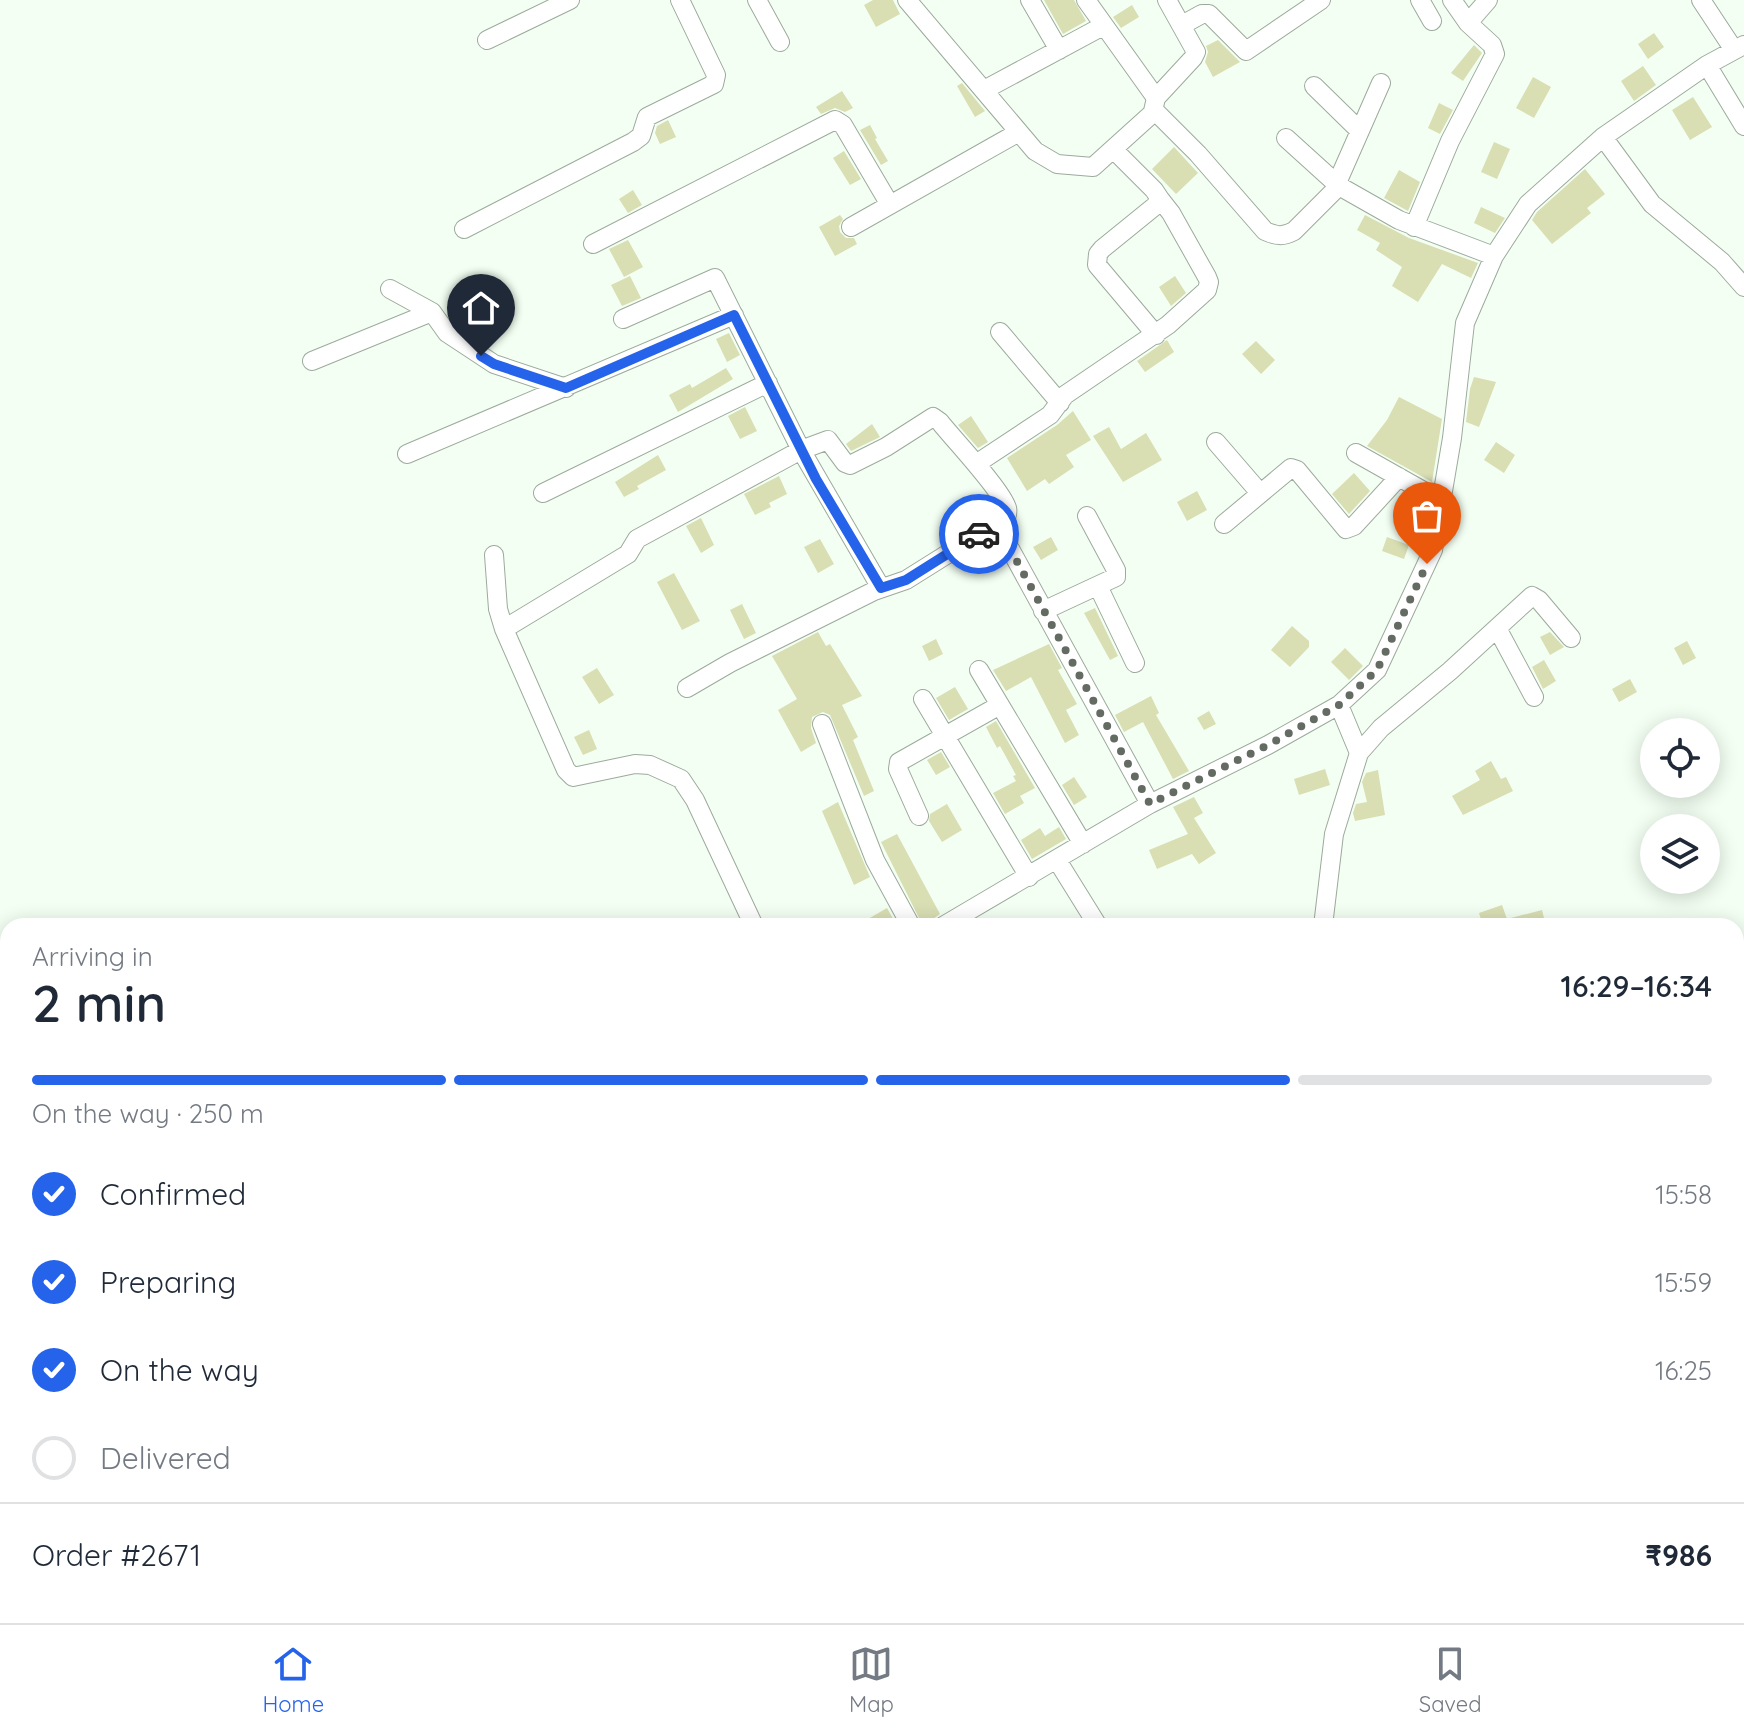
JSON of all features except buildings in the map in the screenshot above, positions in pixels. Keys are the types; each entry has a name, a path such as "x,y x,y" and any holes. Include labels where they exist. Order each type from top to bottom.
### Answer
{"street":[{"path":"464,229 638,139 647,117 714,84 716,75 680,0"},
{"path":"757,0 780,42"},
{"path":"907,0 1035,151 1057,164 1091,167 1113,149 1154,105 1195,55 1194,47 1167,0"},
{"path":"1030,0 1059,50"},
{"path":"1086,0 1157,112 1265,231 1275,235 1294,231 1338,184 1381,83"},
{"path":"1182,25 1202,14 1209,14 1246,51 1321,0"},
{"path":"1420,0 1432,21"},
{"path":"1414,227 1450,141 1495,54 1492,45 1468,23 1452,0"},
{"path":"1468,23 1488,0"},
{"path":"957,918 1150,804 1268,745 1339,705 1377,670 1433,550 1443,502 1465,323 1494,256 1528,204 1603,137 1707,65 1739,48 1701,0"},
{"path":"487,40 562,2"},
{"path":"984,90 1103,26"},
{"path":"1707,65 1744,126"},
{"path":"1314,86 1360,131"},
{"path":"593,244 835,120 843,125 890,205"},
{"path":"851,227 1019,132"},
{"path":"1603,137 1652,204 1722,262 1744,287"},
{"path":"1286,138 1338,184 1414,227 1494,256"},
{"path":"976,464 1050,415 1068,393 1156,335 1207,290 1209,282 1171,213 1154,190 1113,149"},
{"path":"1156,335 1101,272 1096,260 1102,249 1160,199"},
{"path":"623,319 712,277 719,284 801,450 881,588"},
{"path":"390,289 432,312 447,333 494,364 566,388"},
{"path":"312,361 432,312"},
{"path":"407,454 734,315"},
{"path":"1000,332 1060,403"},
{"path":"543,493 768,383"},
{"path":"504,629 619,560 632,550 637,539 801,450 828,440 845,463 850,465 886,447 933,417 976,464 1007,509 1007,517 999,531"},
{"path":"1216,442 1260,493"},
{"path":"1356,453 1443,502"},
{"path":"1224,524 1287,469 1294,468 1346,529 1354,526 1399,477"},
{"path":"1043,611 1113,579 1117,574 1087,516"},
{"path":"687,688 730,663 881,588 906,580 994,528 999,531 1150,804"},
{"path":"494,555 498,609 504,629 569,775 579,776 635,764 650,765 681,779 695,800 750,918"},
{"path":"1098,586 1135,663"},
{"path":"1324,918 1334,834 1359,753 1381,728 1528,599 1535,597 1571,638"},
{"path":"1497,628 1534,697"},
{"path":"979,670 1083,844"},
{"path":"923,699 1029,877"},
{"path":"919,816 898,769 899,762 1000,705"},
{"path":"1339,705 1359,753"},
{"path":"822,724 875,860 907,918"},
{"path":"1057,860 1093,918"}],"way so far":[{"path":"979,534 994,528 1003,536 1150,804 1268,745 1339,705 1382,662 1399,619 1427,564"}],"route":[{"path":"481,356 494,364 566,388 734,315 816,479 881,588 897,585 979,534"}]}
